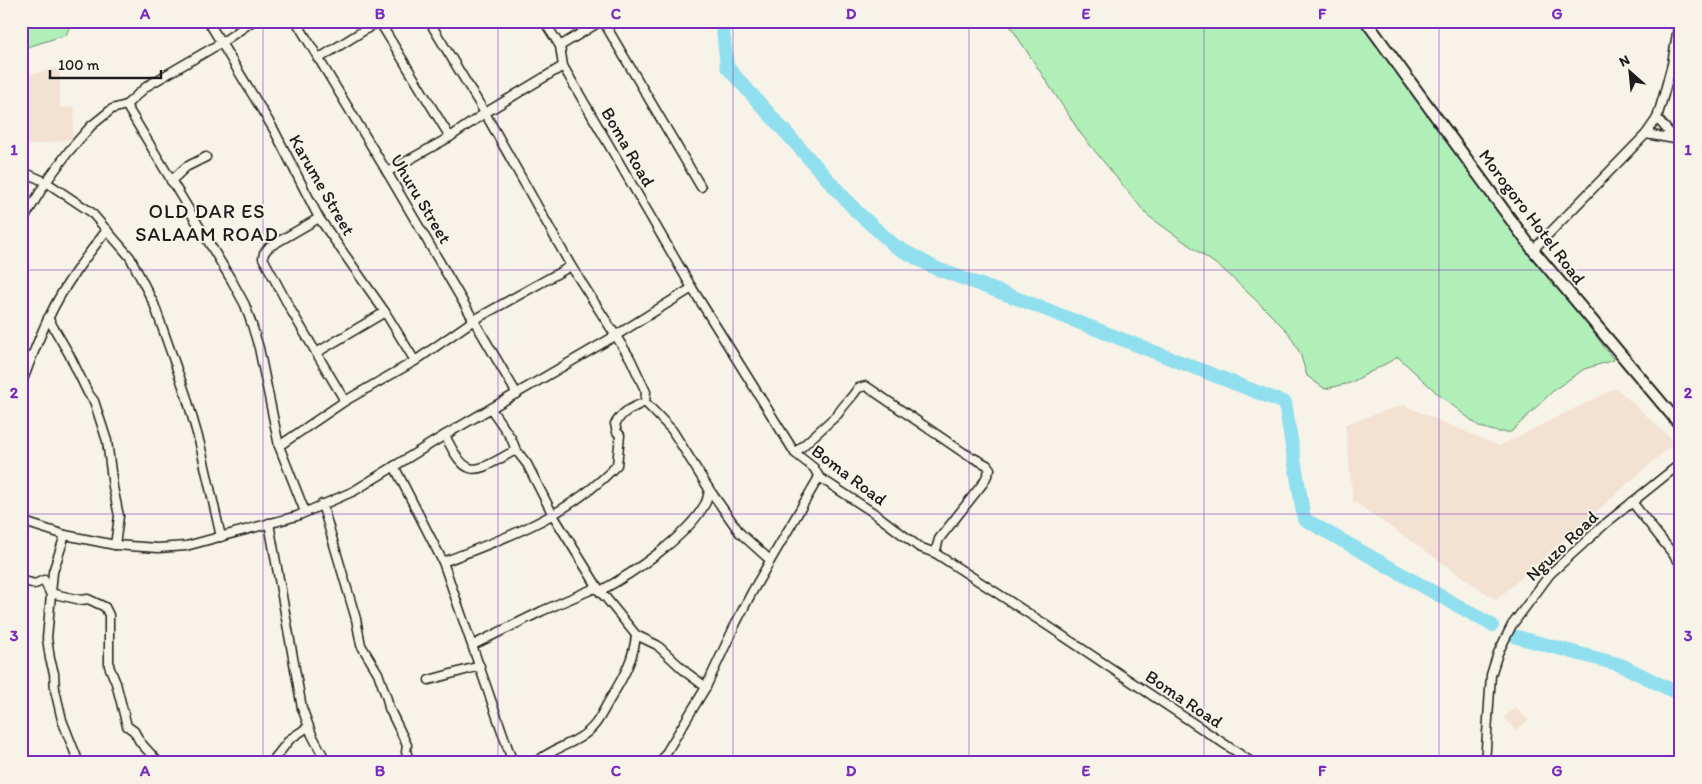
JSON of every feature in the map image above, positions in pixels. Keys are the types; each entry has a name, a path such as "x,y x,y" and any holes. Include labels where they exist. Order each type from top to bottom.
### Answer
{"street":[{"name":"Karume Street","path":"208,21 274,130 319,218 385,312 415,361"},
{"path":"21,224 46,182 91,126 112,109 126,105 147,86 221,43 253,21"},
{"name":"Uhuru Street","path":"296,21 387,172 516,394"},
{"path":"318,59 379,21 383,23 450,137"},
{"path":"429,21 485,112 572,266 630,358 646,392 645,402 672,430 709,490 740,533 770,560"},
{"name":"Boma Road","path":"544,21 560,46 563,66 692,288 795,453 814,468 819,477 874,513 919,547 935,553 1048,626 1253,763"},
{"path":"560,46 602,21 701,187"},
{"name":"Morogoro Hotel Road","path":"1366,21 1532,250 1681,426"},
{"path":"1532,250 1646,134 1657,118 1672,64 1679,21"},
{"path":"387,172 450,137 485,112 563,66"},
{"path":"126,105 232,281 245,306 259,348 279,446 304,512"},
{"path":"1657,118 1678,141"},
{"path":"1646,134 1678,141"},
{"path":"171,181 186,167 206,157"},
{"path":"21,171 46,182 91,212 130,257 154,304 194,420 221,537"},
{"path":"319,218 269,247 264,253 263,258 344,401"},
{"path":"21,385 48,318 78,266 106,230"},
{"path":"279,446 344,401 415,361 474,320 572,266"},
{"path":"21,521 65,535 115,545 158,548 186,546 298,516 354,491 445,435 491,410 615,336 692,288"},
{"path":"316,353 385,312"},
{"path":"48,318 94,401 108,441 113,487 119,516 115,545"},
{"path":"795,453 838,414 842,406 851,399 858,388 866,386 891,401 912,418 964,453 987,465 990,469 984,482 939,539 935,553"},
{"path":"443,562 515,534 553,515 582,496 617,466 620,435 615,424 626,410 645,402"},
{"path":"491,410 527,464 553,515 598,590 636,635 657,645 687,673 706,687"},
{"path":"445,435 459,461 470,469 477,470 516,450"},
{"name":"Nguzo Road","path":"1485,763 1491,675 1512,625 1550,574 1632,502 1681,463"},
{"path":"394,466 443,562 514,763"},
{"path":"660,763 706,687 736,623 770,560 819,477"},
{"path":"473,646 542,611 616,583 686,529 701,512 708,500 709,490"},
{"path":"1632,502 1681,564"},
{"path":"322,504 356,619 360,645 382,683 389,708 407,745 406,752 411,763"},
{"path":"701,512 710,507 723,509"},
{"path":"269,524 301,702 308,727 327,763"},
{"path":"65,535 53,572 47,638 54,673 54,690 66,732 79,763"},
{"path":"21,580 35,584 44,580 50,593"},
{"path":"50,593 81,600 88,599 107,610 110,615 109,666 116,683 127,726 134,731 140,742 159,763"},
{"path":"535,763 543,755 579,738 599,720 630,664 635,649 636,635"},
{"path":"429,680 480,666"},
{"path":"271,763 290,739 308,727"}],"shaded area":[{"path":"60,68 60,108 75,107 72,139 21,147 21,76"},
{"path":"1616,388 1675,442 1496,600 1353,501 1345,424 1403,405 1499,446"},
{"path":"1515,707 1528,720 1516,731 1504,718"}],"green space":[{"path":"21,21 72,21 66,35 21,49"},
{"path":"1007,21 1361,21 1614,360 1584,369 1554,390 1511,432 1498,432 1480,427 1438,394 1398,357 1350,383 1325,389 1307,376 1300,353 1288,332 1264,308 1224,270 1147,215 1081,134"}],"waterway":[{"path":"722,21 727,67 857,212 895,246 935,268 1285,403 1304,519 1492,625"},
{"path":"1517,637 1621,665 1681,695"}],"district":[{"name":"OLD DAR ES SALAAM ROAD","path":"207,222"}]}
